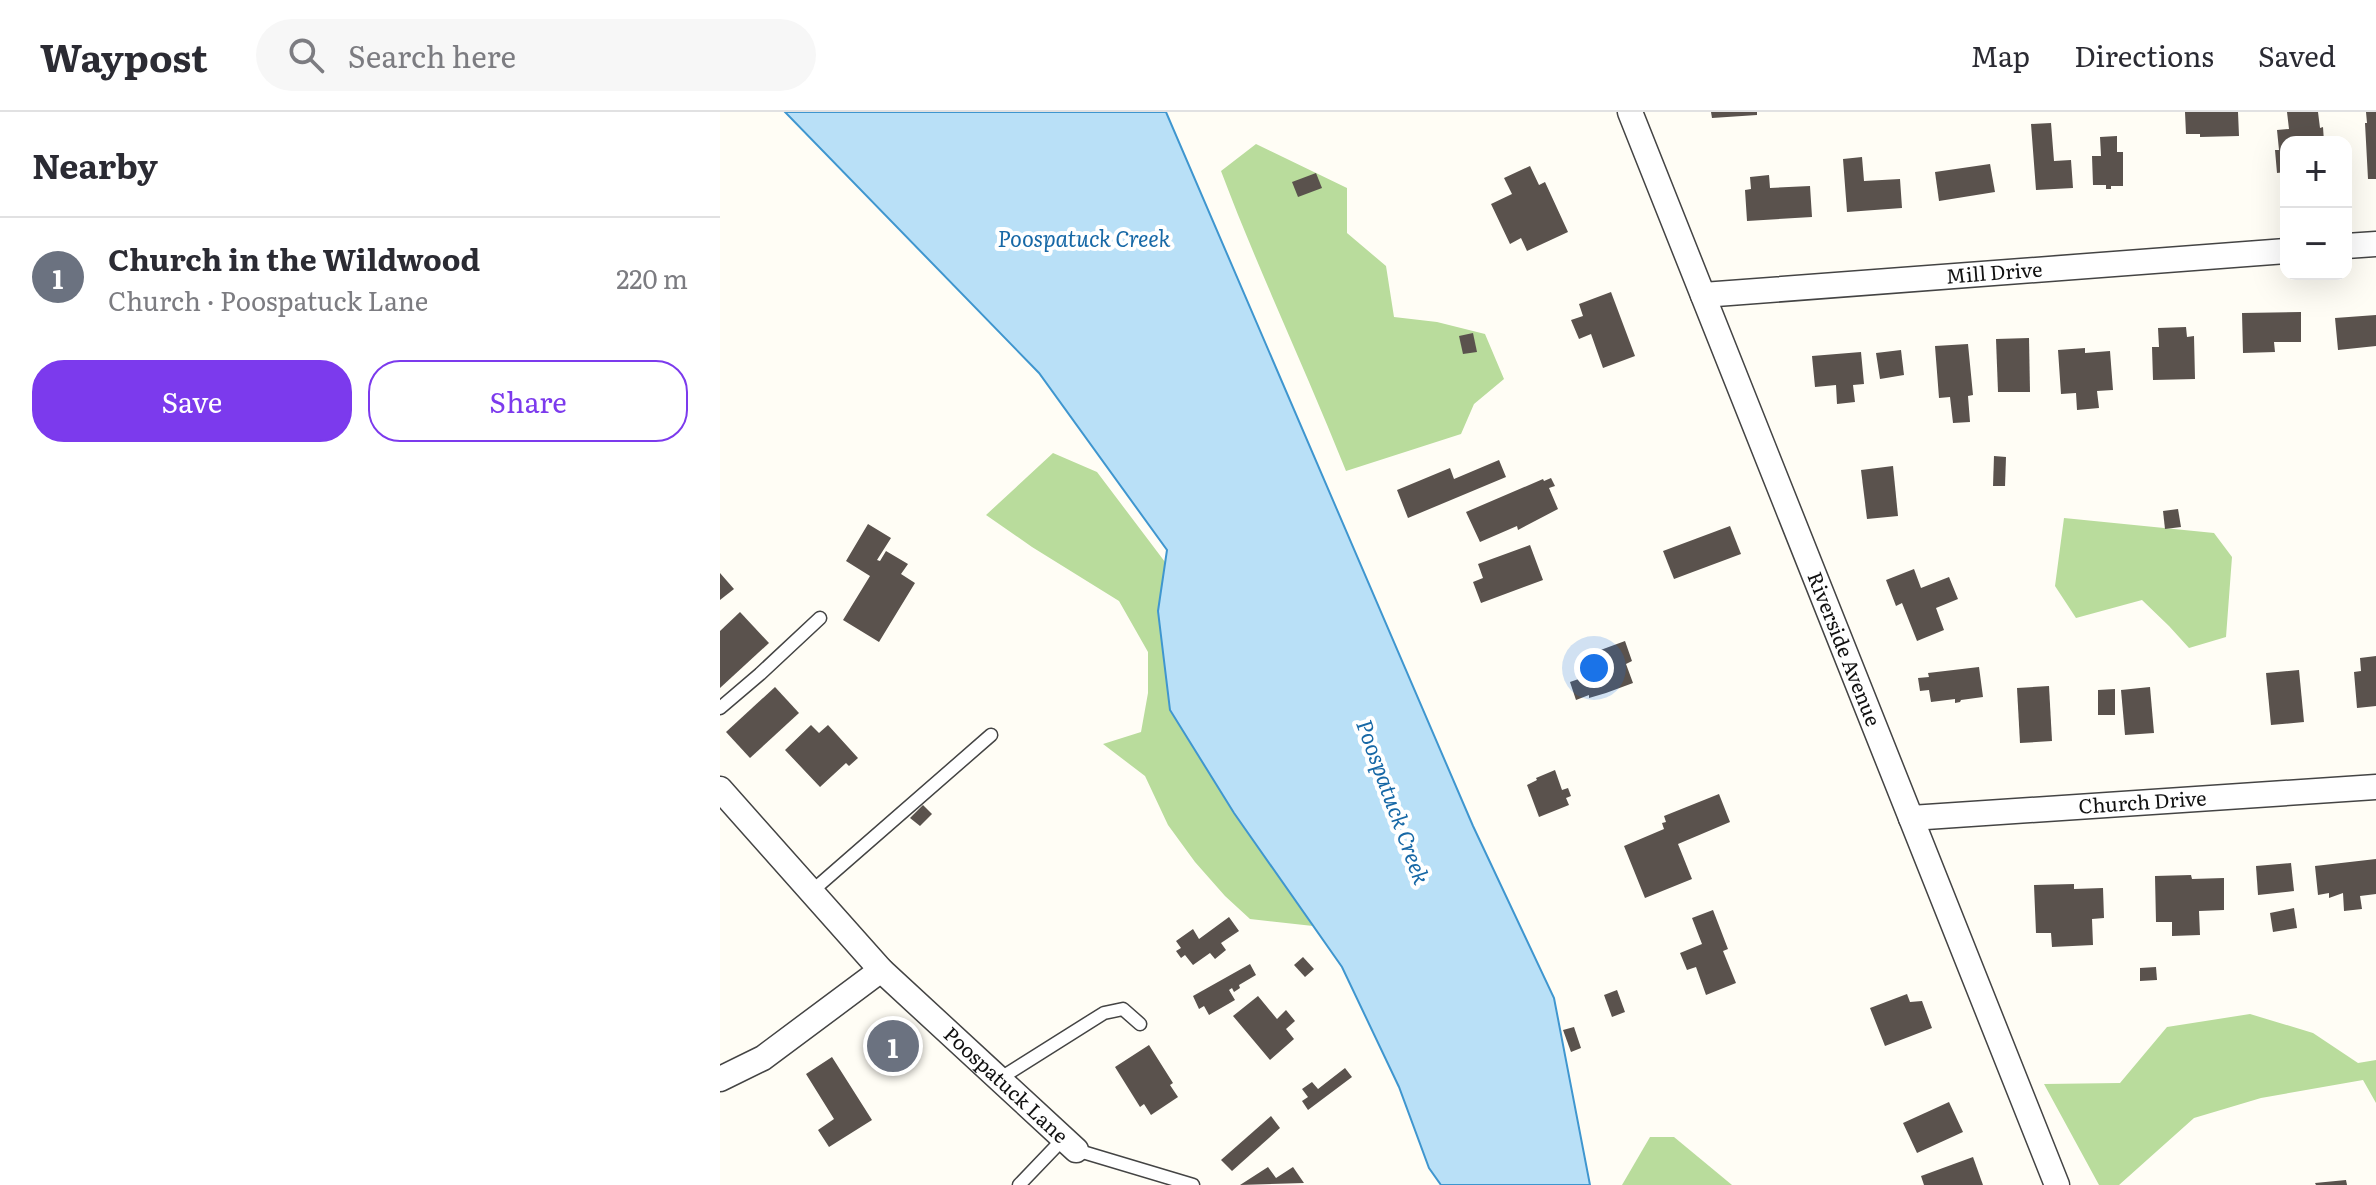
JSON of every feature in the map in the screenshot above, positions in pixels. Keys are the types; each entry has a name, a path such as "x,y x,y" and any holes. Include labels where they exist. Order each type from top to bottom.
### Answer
{"street":[{"name":"Riverside Avenue","path":"1630,112 2057,1185"},
{"path":"2352,246 2376,244"},
{"name":"Mill Drive","path":"1703,295 2280,251"},
{"name":"Church Drive","path":"1911,818 2376,787"},
{"name":"Poospatuck Lane","path":"720,789 881,970 1070,1144"},
{"path":"720,1079 763,1058 881,970"}],"lane":[{"path":"720,708 820,618"},
{"path":"811,892 991,735"},
{"path":"999,1079 1104,1013 1123,1009 1140,1024"},
{"path":"1019,1185 1070,1144"},
{"name":"Poospatuck Lane","path":"1070,1144 1192,1185"}],"green space":[{"path":"1256,144 1347,188 1347,233 1386,266 1394,317 1437,322 1485,334 1504,379 1474,404 1461,434 1346,471 1221,171"},
{"path":"1053,453 1097,472 1165,562 1158,611 1170,710 1234,813 1313,926 1250,919 1195,862 1168,825 1145,776 1103,744 1141,732 1148,693 1148,652 1119,601 986,515"},
{"path":"2064,518 2214,533 2232,557 2226,637 2189,648 2142,600 2076,618 2055,586"},
{"path":"2250,1014 2313,1033 2358,1063 2376,1060 2376,1103 2363,1080 2261,1098 2194,1118 2119,1185 2099,1185 2044,1084 2120,1083 2167,1027"},
{"path":"1650,1137 1674,1137 1732,1185 1622,1185"}],"water":[{"name":"Poospatuck Creek","path":"785,112 1166,112 1473,826 1554,998 1590,1185 1441,1185 1429,1168 1399,1087 1342,967 1234,813 1170,710 1158,611 1167,550 1039,373"}],"building":[{"path":"1711,112 1757,112 1757,115 1712,118"},
{"path":"2185,112 2238,112 2239,136 2200,137 2200,134 2186,134"},
{"path":"2287,112 2318,112 2324,136 2280,136 2280,173 2277,173 2277,130 2289,129"},
{"path":"2366,112 2376,112 2376,179 2368,179"},
{"path":"2051,123 2054,161 2071,160 2073,188 2036,190 2031,124"},
{"path":"2117,136 2117,152 2123,152 2123,186 2106,189 2106,185 2093,185 2092,156 2101,156 2100,137"},
{"path":"1862,157 1864,181 1900,179 1902,208 1847,212 1843,159"},
{"path":"1990,164 1995,192 1939,201 1935,172"},
{"path":"1530,166 1539,185 1545,182 1568,232 1527,251 1521,238 1510,244 1491,204 1512,194 1504,178"},
{"path":"1316,173 1322,188 1298,197 1292,182"},
{"path":"1769,175 1770,188 1810,186 1812,217 1747,221 1745,190 1751,189 1750,177"},
{"path":"1611,292 1635,356 1603,368 1591,334 1579,339 1571,320 1583,316 1579,304"},
{"path":"2301,312 2301,342 2274,342 2275,352 2243,353 2242,313"},
{"path":"2376,315 2376,346 2338,350 2335,318"},
{"path":"2186,327 2187,337 2194,336 2195,379 2153,380 2152,347 2159,347 2158,328"},
{"path":"1473,333 1477,352 1463,354 1459,336"},
{"path":"2029,338 2030,392 1998,392 1996,339"},
{"path":"1968,344 1973,395 1968,396 1970,422 1953,423 1950,397 1939,398 1935,346"},
{"path":"2085,348 2085,353 2110,351 2113,390 2097,391 2099,408 2077,410 2076,393 2061,394 2058,350"},
{"path":"1901,350 1904,375 1880,379 1876,353"},
{"path":"1861,352 1864,384 1853,385 1855,402 1837,404 1836,385 1815,387 1812,356"},
{"path":"1994,456 2006,457 2005,486 1993,486"},
{"path":"1499,460 1506,477 1408,518 1397,490 1450,468 1454,479"},
{"path":"1893,466 1898,516 1867,519 1861,470"},
{"path":"1551,478 1555,486 1549,488 1558,509 1518,530 1517,526 1480,542 1466,512"},
{"path":"2178,509 2181,527 2165,529 2163,511"},
{"path":"868,524 891,538 877,560 880,561 886,551 908,564 901,574 915,583 879,642 843,620 870,576 846,561"},
{"path":"1730,526 1741,554 1674,579 1663,551"},
{"path":"1530,545 1543,580 1481,603 1473,582 1483,578 1478,564"},
{"path":"1914,569 1921,588 1949,577 1958,599 1936,608 1944,630 1917,641 1902,603 1896,606 1886,580"},
{"path":"720,573 734,589 720,600"},
{"path":"740,612 769,643 720,688 720,631"},
{"path":"1625,641 1632,661 1626,664 1633,683 1576,700 1570,682 1593,674 1587,655"},
{"path":"2376,656 2376,706 2357,708 2354,672 2361,671 2360,658"},
{"path":"1979,667 1983,697 1955,703 1955,699 1931,702 1929,690 1920,691 1918,678 1929,677 1928,673"},
{"path":"2299,670 2304,722 2271,725 2266,673"},
{"path":"2049,686 2052,741 2020,743 2017,688"},
{"path":"775,687 799,713 750,758 726,732"},
{"path":"2150,687 2154,733 2125,735 2121,690"},
{"path":"2115,689 2115,715 2098,715 2098,690"},
{"path":"811,725 819,733 828,725 858,758 849,766 846,763 820,787 785,750"},
{"path":"1555,770 1562,790 1568,788 1571,796 1566,798 1569,805 1539,817 1527,785"},
{"path":"1719,794 1730,822 1678,844 1692,879 1645,898 1624,846 1664,829 1664,816"},
{"path":"923,805 932,814 920,826 910,818"},
{"path":"2376,859 2376,894 2360,896 2362,909 2344,911 2343,893 2329,898 2329,893 2318,895 2315,866"},
{"path":"2291,863 2294,891 2258,895 2256,866"},
{"path":"2191,875 2192,879 2224,878 2224,910 2199,911 2200,935 2172,936 2172,922 2156,922 2155,876"},
{"path":"2074,884 2074,889 2103,888 2104,918 2092,919 2093,945 2052,947 2051,933 2036,933 2034,885"},
{"path":"2294,908 2297,928 2273,932 2270,913"},
{"path":"1713,910 1728,949 1723,951 1736,983 1706,995 1696,967 1687,970 1680,953 1702,944 1692,918"},
{"path":"1229,917 1239,931 1221,943 1226,950 1215,959 1210,953 1193,965 1185,955 1181,958 1176,951 1181,948 1176,941 1193,929 1199,939"},
{"path":"1303,957 1314,969 1305,977 1294,965"},
{"path":"1250,964 1256,975 1239,985 1240,988 1234,992 1232,988 1229,990 1235,1000 1209,1015 1204,1006 1199,1009 1193,996"},
{"path":"2156,967 2157,980 2140,981 2140,968"},
{"path":"1617,990 1625,1012 1612,1017 1604,995"},
{"path":"1907,994 1910,1002 1922,1001 1932,1028 1885,1046 1870,1008"},
{"path":"1258,996 1277,1019 1286,1010 1295,1021 1286,1029 1294,1039 1270,1060 1233,1016"},
{"path":"900,1027 913,1044 887,1065 874,1048"},
{"path":"1574,1027 1581,1048 1571,1052 1563,1030"},
{"path":"1149,1045 1173,1083 1170,1085 1178,1097 1151,1115 1144,1104 1140,1107 1115,1067"},
{"path":"832,1057 872,1120 829,1147 818,1130 834,1119 806,1074"},
{"path":"1345,1068 1352,1077 1308,1110 1302,1101 1308,1097 1302,1089 1312,1082 1318,1089"},
{"path":"1949,1102 1963,1132 1917,1153 1903,1123"},
{"path":"1271,1116 1280,1128 1232,1171 1221,1160"},
{"path":"1973,1157 1983,1185 1924,1185 1921,1176"},
{"path":"1268,1167 1276,1178 1293,1167 1304,1183 1240,1185"},
{"path":"2346,1180 2347,1185 2315,1183"}],"place":[{"name":"Church in the Wildwood","path":"893,1046"}]}
